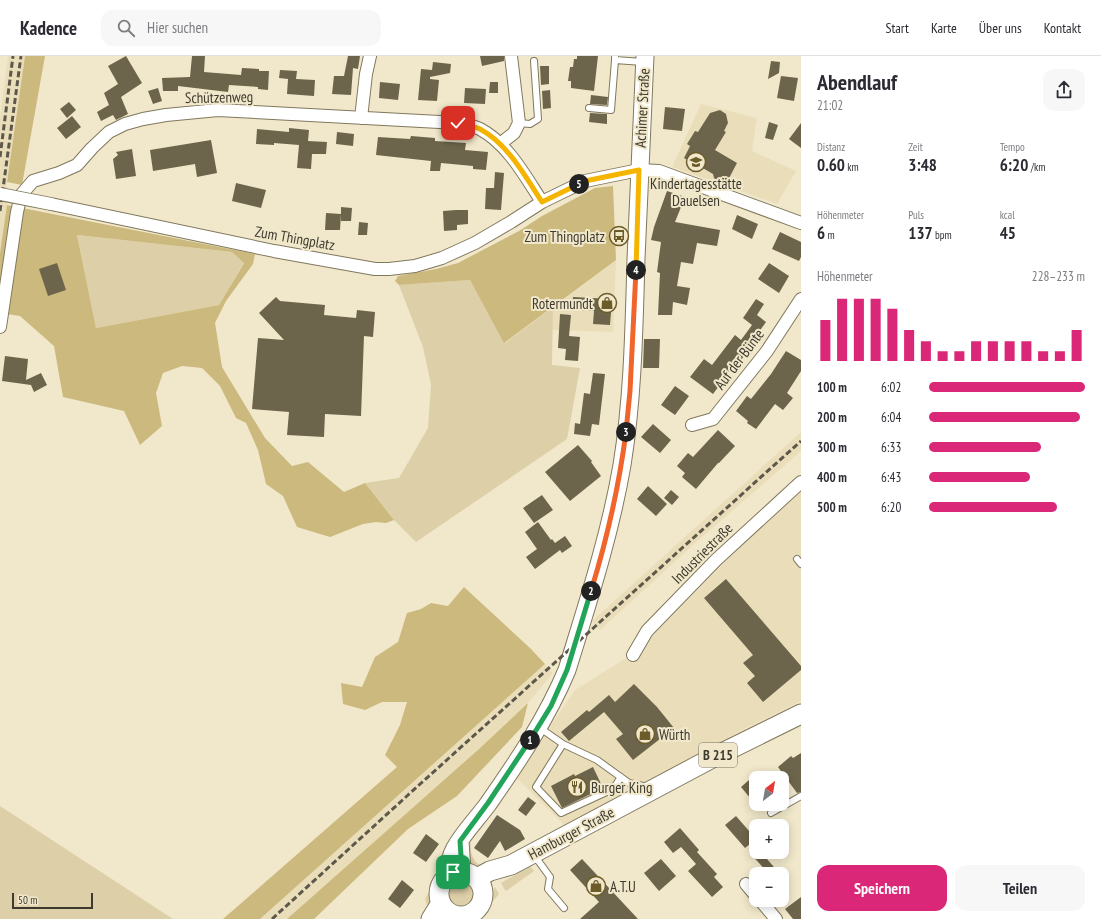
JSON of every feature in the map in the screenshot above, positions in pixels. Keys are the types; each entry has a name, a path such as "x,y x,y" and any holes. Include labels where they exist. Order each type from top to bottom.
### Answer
{"main road":[{"name":"Achimer Straße","path":"468,878 449,870 450,858 460,841 488,803 539,727 551,706 567,670 606,540 621,471 630,391 645,59"},
{"name":"Hamburger Straße","path":"468,878 511,865 533,853 633,790 654,789 714,757 801,714"},
{"path":"431,919 453,914 470,915 476,910 481,904 468,878 445,878 440,888 453,914"}],"street":[{"path":"361,118 366,74 370,56"},
{"path":"500,144 514,133 519,123 511,56"},
{"name":"Schützenweg","path":"0,327 17,212 21,195 33,181 59,173 77,165 109,132 125,124 166,115 218,110 458,123 479,128 500,144 518,166 542,202"},
{"name":"Zum Thingplatz","path":"0,194 274,252 389,269 415,266 442,258 475,243 512,222 542,202 585,181 639,170 659,171 801,223"},
{"name":"Auf der Bünte","path":"692,425 713,419 767,351 801,299"},
{"name":"Industriestraße","path":"633,655 647,631 711,565 801,482"},
{"path":"746,884 749,888"},
{"path":"766,907 776,919"}],"lane":[{"path":"589,108 611,110 615,58 645,59"},
{"path":"519,123 530,124 538,119 534,61"},
{"path":"539,727 563,744 598,760 621,777 633,790"},
{"path":"563,744 536,787 561,812 613,789 621,777"},
{"path":"771,812 801,796"},
{"path":"533,853 550,877 548,889 564,908"}],"shaded area":[{"path":"8,56 25,56 7,182 7,205 0,253 0,118"},
{"path":"25,56 45,56 22,185 7,182"},
{"path":"701,104 757,118 752,151 796,171 777,204 672,167"},
{"path":"613,186 616,260 504,343 470,280 399,285 395,281 398,276 436,269 458,263 519,231 542,216 595,188"},
{"path":"7,205 255,254 253,264 226,301 215,323 222,367 265,438 292,466 308,462 344,492 365,483 394,520 386,523 376,522 363,524 330,537 297,527 283,496 266,484 258,450 246,423 236,418 220,386 202,368 182,366 163,373 156,393 162,426 140,445 124,411 63,397 54,346 20,316 0,313 0,253","holes":["77,235 232,252 244,263 219,305 96,328"]},
{"path":"77,235 232,252 244,262 219,305 96,328"},
{"path":"616,260 613,332 552,330 553,307"},
{"path":"470,280 505,343 553,307 552,365 580,368 567,439 416,542 394,520 365,483 399,478 428,428 431,385 423,347 399,285"},
{"path":"801,432 801,451 702,537 600,630 592,621"},
{"path":"801,490 801,701 740,731 567,828 515,776 575,690 639,650 721,566"},
{"path":"464,587 531,649 545,664 260,919 223,919 397,767 385,755 400,725 407,702 382,702 365,710 343,704 341,683 362,687 375,657 398,642 407,613 421,609 431,603 448,606"},
{"path":"545,664 553,673 528,703 479,749 287,919 260,919"},
{"path":"528,703 522,727 457,796 408,829 314,919 287,919 479,749"},
{"path":"0,806 173,919 0,919"},
{"path":"470,843 473,858 477,863 484,867 478,869 470,863 468,851"},
{"path":"530,866 534,871 506,891 505,890 501,883"},
{"path":"462,880 472,884 476,894 472,904 462,908 452,904 448,894 452,884"},
{"path":"495,887 499,894 477,919 474,919 484,908 490,893"},
{"path":"431,890 435,890 436,899 430,907 427,905 425,899"}],"building":[{"path":"126,56 142,83 121,97 128,114 116,120 113,115 101,121 97,112 109,105 104,93 118,84 108,66"},
{"path":"192,56 205,56 204,72 241,75 242,68 269,71 268,90 258,89 258,87 229,85 228,92 178,86 178,91 163,91 162,78 190,77"},
{"path":"348,56 360,56 358,69 353,68 351,95 332,94 334,76 344,76"},
{"path":"480,56 504,56 504,61 482,66"},
{"path":"577,56 598,56 594,91 571,88 571,81 568,81 570,67 573,67 574,59 577,59"},
{"path":"771,61 780,62 779,73 768,79"},
{"path":"433,62 451,64 450,73 430,77 430,79 439,80 437,101 418,100 421,69 432,70"},
{"path":"540,66 549,66 549,84 541,85"},
{"path":"280,70 297,71 296,79 315,80 314,96 287,94 288,79 279,78"},
{"path":"781,76 798,78 794,101 777,98"},
{"path":"380,82 400,84 398,100 379,98"},
{"path":"490,82 498,82 498,93 489,93"},
{"path":"158,88 162,101 153,104 148,91"},
{"path":"465,88 486,89 485,104 464,103"},
{"path":"550,90 551,108 543,109 542,91"},
{"path":"591,95 608,97 607,105 590,104"},
{"path":"69,102 76,110 67,118 60,109"},
{"path":"665,107 685,109 682,131 663,129"},
{"path":"720,110 726,114 728,123 724,131 726,132 715,150 737,163 727,182 721,179 717,180 714,178 713,174 701,167 697,169 691,166 689,161 684,158 690,146 687,144 695,131 698,132 710,113"},
{"path":"590,113 607,114 607,124 589,122"},
{"path":"72,116 81,127 66,139 57,128"},
{"path":"769,122 778,125 773,140 765,138"},
{"path":"801,123 801,148 789,139"},
{"path":"289,128 309,130 308,141 327,142 326,154 312,154 311,169 297,168 299,145 274,143 274,145 256,144 257,129 289,132"},
{"path":"337,132 354,134 353,146 336,144"},
{"path":"411,136 435,138 435,141 466,143 465,150 488,152 486,170 473,169 473,166 441,163 440,171 430,171 431,161 376,155 378,137 410,139"},
{"path":"211,140 217,173 197,177 195,164 153,171 150,150"},
{"path":"132,149 136,176 116,179 113,159 118,155 116,152"},
{"path":"495,172 504,173 501,210 485,209 486,188 494,188"},
{"path":"236,183 266,190 261,208 232,201"},
{"path":"667,191 685,197 675,222 720,230 717,246 697,243 693,264 681,262 677,286 690,288 687,305 673,302 672,315 658,315 660,273 657,272 661,242 651,240"},
{"path":"341,207 352,208 351,221 341,221"},
{"path":"468,210 468,224 457,225 457,230 444,231 443,211"},
{"path":"326,213 341,214 340,230 325,230"},
{"path":"737,215 758,224 752,239 732,229"},
{"path":"359,222 368,223 367,235 358,235"},
{"path":"780,232 801,242 801,257 799,261 772,249"},
{"path":"57,263 66,290 48,296 39,269"},
{"path":"769,263 789,276 779,293 758,279"},
{"path":"276,297 280,301 325,305 324,315 356,318 357,310 375,312 373,337 364,336 361,416 325,414 324,437 287,435 289,412 252,409 258,338 284,340 259,313"},
{"path":"573,297 612,299 610,325 593,324 594,311 572,310"},
{"path":"756,299 764,304 757,315 766,322 749,346 751,347 738,364 736,363 713,394 690,377 704,359 712,365 735,335 741,340 752,325 743,318"},
{"path":"560,314 571,315 569,336 580,337 578,361 565,360 566,349 558,348"},
{"path":"644,339 660,339 659,368 643,368"},
{"path":"786,351 801,360 801,371 787,393 793,398 783,410 775,404 756,429 747,423 748,421 736,411 747,396 751,399 771,374"},
{"path":"5,356 28,359 26,380 41,373 47,385 34,392 31,385 2,381"},
{"path":"593,373 605,374 599,425 592,424 590,436 574,434 575,423 580,424 584,393 590,394"},
{"path":"675,386 689,396 675,415 661,405"},
{"path":"653,424 671,440 660,453 641,437"},
{"path":"718,430 735,446 696,489 682,477 685,473 677,466 688,453 693,457"},
{"path":"578,445 592,461 591,462 601,476 570,501 545,472"},
{"path":"648,486 667,504 656,516 637,499"},
{"path":"671,490 679,497 672,505 664,498"},
{"path":"542,495 553,510 534,523 523,508"},
{"path":"538,522 551,540 552,539 555,543 565,536 572,546 562,553 560,550 535,569 526,557 537,549 525,532"},
{"path":"726,579 801,666 801,670 763,702 747,683 755,676 743,663 753,655 704,598"},
{"path":"634,684 657,707 674,728 633,760 616,739 623,734 604,712 569,741 561,732 587,710 589,712 609,695 615,702"},
{"path":"801,753 801,792 797,793 789,782 789,771 781,771 778,767 791,756 793,758"},
{"name":"Burger King","path":"593,767 603,788 562,808 551,786 574,774 575,776"},
{"path":"749,780 749,797 741,787"},
{"path":"528,797 536,803 526,816 518,810"},
{"path":"497,815 520,830 525,839 505,851 500,841 488,858 474,848"},
{"path":"736,816 749,831 749,845 745,848 725,825"},
{"path":"680,828 699,850 697,852 717,874 714,877 723,887 712,897 688,871 696,864 681,847 673,853 664,842"},
{"path":"426,834 439,844 426,862 413,853"},
{"name":"A.T.U","path":"582,859 638,919 580,919 599,902 570,870"},
{"path":"661,859 676,876 659,891 644,873"},
{"path":"755,859 767,859 774,867 763,867"},
{"path":"402,880 414,890 400,908 388,899"},
{"path":"801,897 801,919 793,919 785,909"}],"railway":[{"path":"0,157 13,56"},
{"path":"0,211 21,56"},
{"path":"272,919 801,441"}],"place":[{"name":"Kindertagesstätte Dauelsen","path":"696,162"},
{"name":"Zum Thingplatz","path":"619,236"},
{"name":"Rotermundt","path":"607,303"},
{"name":"Würth","path":"645,734"},
{"name":"Burger King","path":"577,787"},
{"name":"A.T.U","path":"596,886"}],"route":[{"path":"453,872 462,871 460,841 478,818 518,760 539,727 562,684 606,540 622,463 630,391 639,170 585,181 542,202 518,166 500,144 479,128 458,123"}]}
